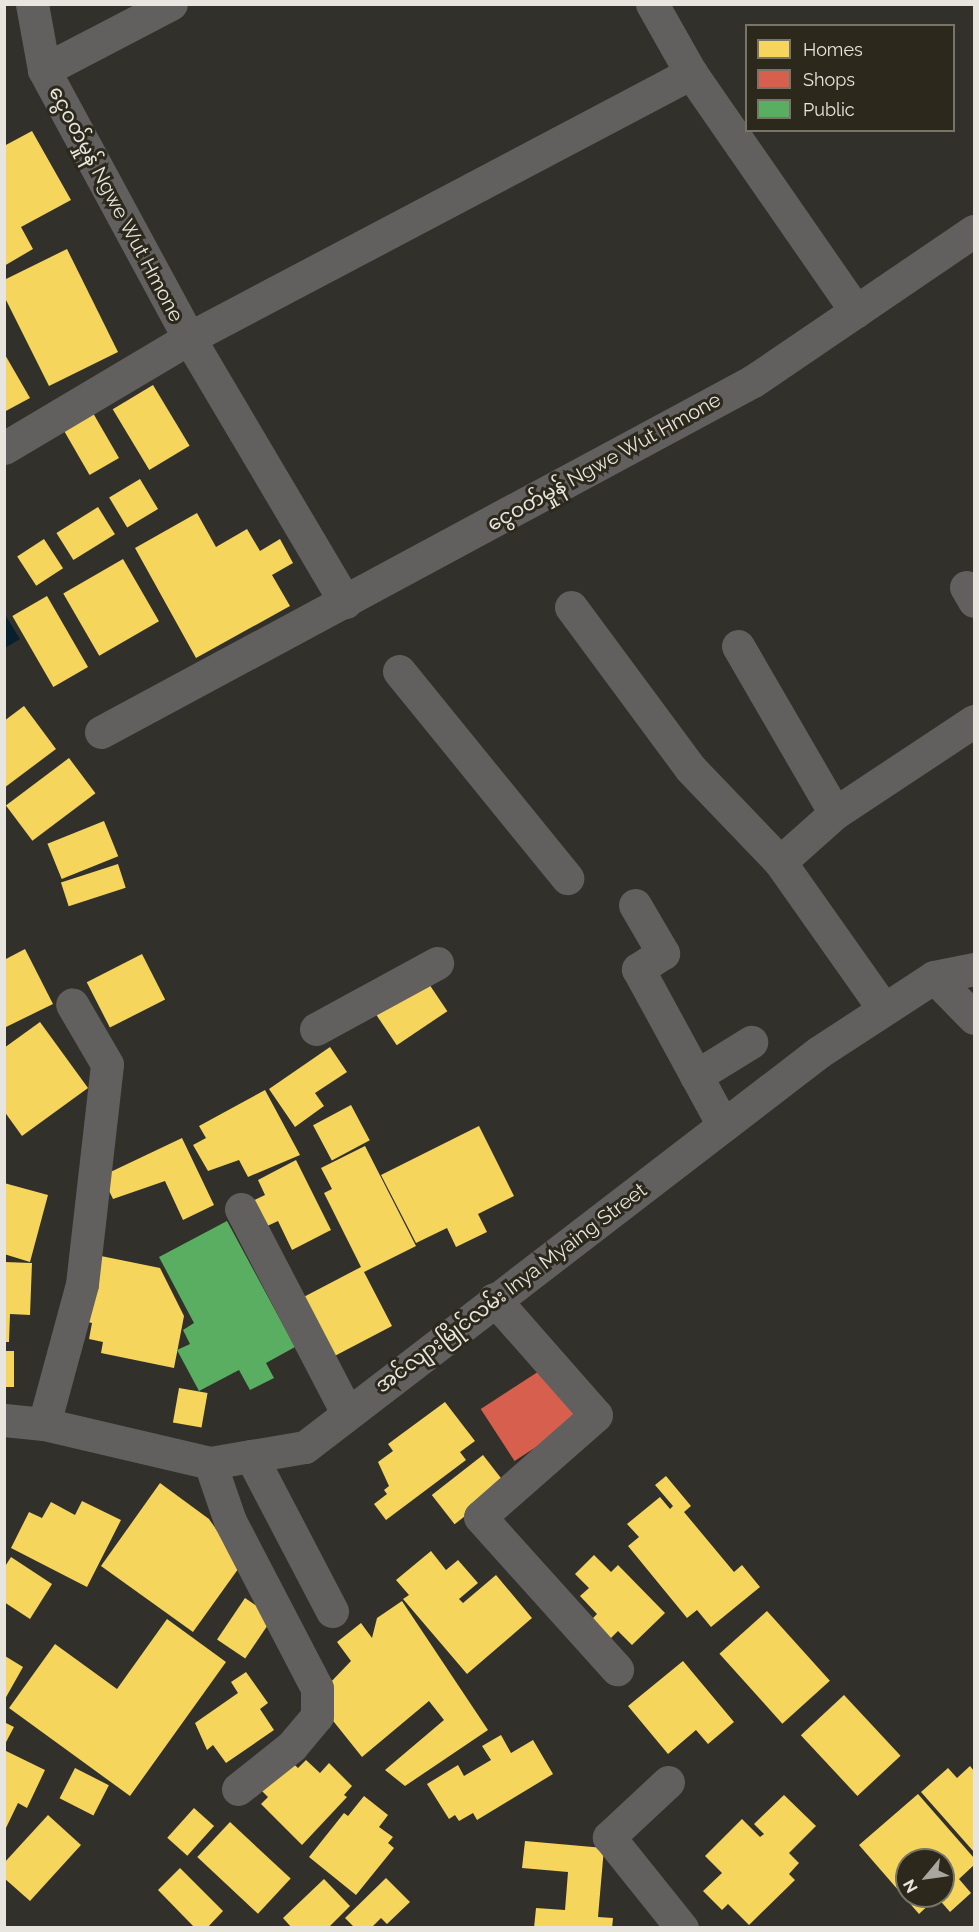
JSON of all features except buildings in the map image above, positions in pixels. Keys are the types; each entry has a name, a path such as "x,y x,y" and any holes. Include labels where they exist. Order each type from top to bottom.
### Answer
{"street":[{"name":"ငွေဝတ်မှုန် Ngwe Wut Hmone","path":"32,4 44,70 189,338 345,602"},
{"name":"ငွေဝတ်မှုန် Ngwe Wut Hmone","path":"44,70 171,4"},
{"path":"651,4 691,73 856,311"},
{"name":"ငွေဝတ်မှုန် Ngwe Wut Hmone","path":"4,448 189,338 691,73"},
{"name":"ငွေဝတ်မှုန် Ngwe Wut Hmone","path":"101,732 753,381 856,311 969,246"},
{"path":"571,607 690,768 780,862 883,1008"},
{"path":"738,646 835,813"},
{"path":"399,671 567,878"},
{"path":"780,862 835,813 975,721"},
{"path":"635,905 663,953 638,969 723,1125"},
{"path":"316,1029 437,963"},
{"name":"အင်လျားမြိုင်လမ်း Inya Myaing Street","path":"4,1420 44,1424 210,1463 305,1447 494,1299 723,1125 883,1008 934,977 975,969"},
{"path":"934,977 975,1018"},
{"path":"44,1424 82,1284 107,1064 72,1004"},
{"path":"696,1076 751,1042"},
{"path":"241,1209 347,1413"},
{"path":"494,1299 596,1415 480,1516 616,1669"},
{"path":"251,1456 332,1611"},
{"path":"210,1463 230,1521 317,1688 317,1716 292,1746 238,1789"},
{"path":"668,1782 609,1837 682,1928"}],"water":[{"path":"4,613 20,639 5,648 4,648"}]}
